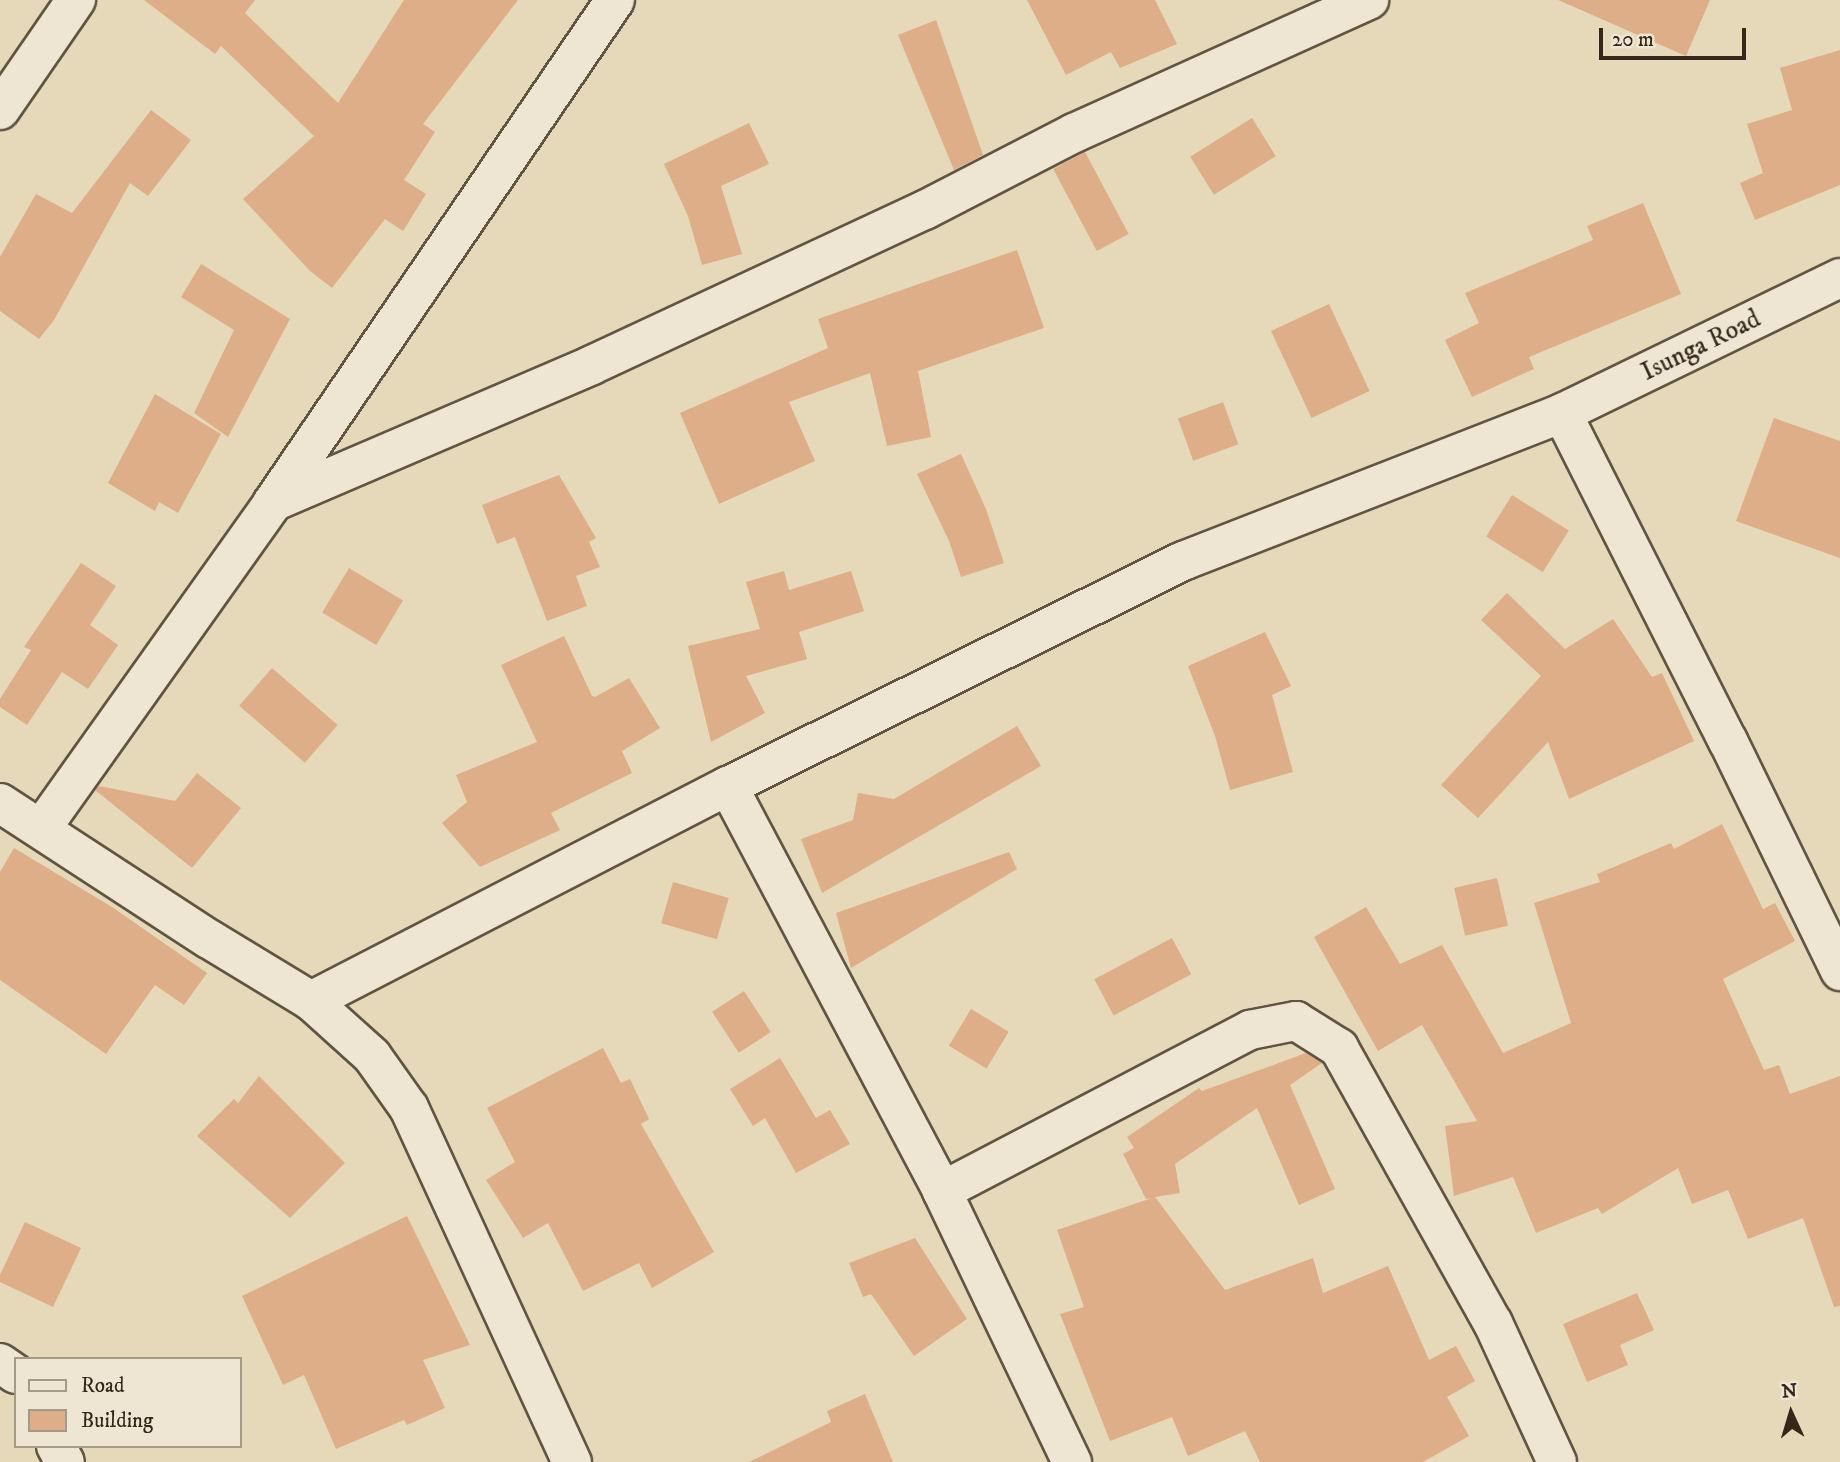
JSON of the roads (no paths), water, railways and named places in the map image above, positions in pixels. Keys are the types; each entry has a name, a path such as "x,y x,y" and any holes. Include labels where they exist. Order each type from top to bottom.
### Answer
{"street":[{"path":"0,110 76,0"},
{"path":"41,829 273,502 615,0"},
{"path":"273,502 592,365 925,210 1074,133 1369,0"},
{"name":"Isunga Road","path":"311,1001 728,786 1183,562 1562,413 1840,278"},
{"path":"1562,413 1728,741 1840,971"},
{"path":"728,786 942,1191 1072,1462"},
{"path":"0,803 209,939 311,1001 372,1056 409,1108 572,1462"},
{"path":"942,1191 1250,1030 1296,1021 1339,1048 1493,1324 1557,1462"}]}
